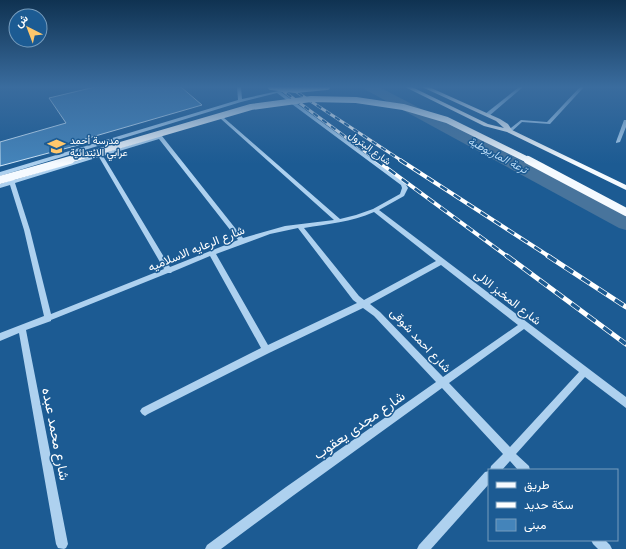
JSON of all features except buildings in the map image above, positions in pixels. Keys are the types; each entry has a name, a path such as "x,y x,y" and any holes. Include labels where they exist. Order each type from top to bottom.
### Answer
{"main road":[{"path":"0,180 233,113"},
{"path":"422,113 447,120 487,138 626,212"},
{"path":"461,113 486,125 509,131 626,188"},
{"path":"481,113 502,123 509,131"}],"street":[{"path":"0,174 202,113"},
{"path":"0,186 240,113"},
{"name":"شارع البترول","path":"306,113 403,184 405,188 402,194"},
{"path":"509,131 521,121 548,123 558,113"},
{"path":"223,118 339,221"},
{"path":"618,142 626,121"},
{"path":"160,137 242,241"},
{"path":"100,155 169,270"},
{"path":"9,172 27,230 48,319"},
{"name":"شارع الرعايه الاسلاميه","path":"0,337 242,241 269,232 339,221 375,210 402,194"},
{"name":"شارع المخبز الالى","path":"375,210 626,403"},
{"name":"شارع احمد شوقى","path":"300,227 356,298 377,314 509,455 524,469"},
{"path":"212,253 266,350"},
{"path":"145,411 362,304 442,261"},
{"name":"شارع مجدى يعقوب","path":"211,549 524,325"},
{"name":"شارع محمد عبده","path":"22,328 62,544"},
{"path":"496,469 584,371"},
{"path":"423,549 488,477"},
{"path":"598,541 606,549"}],"waterway":[{"name":"ترعة الماريوطية","path":"418,113 626,223"}],"railway":[{"path":"313,113 378,161"},
{"path":"328,113 402,161"},
{"path":"376,160 508,257"},
{"path":"400,160 550,257"},
{"path":"507,256 626,344"},
{"path":"548,256 626,307"}],"place":[{"name":"مدرسة أحمد عرابي الابتدائية","path":"57,146"}]}
